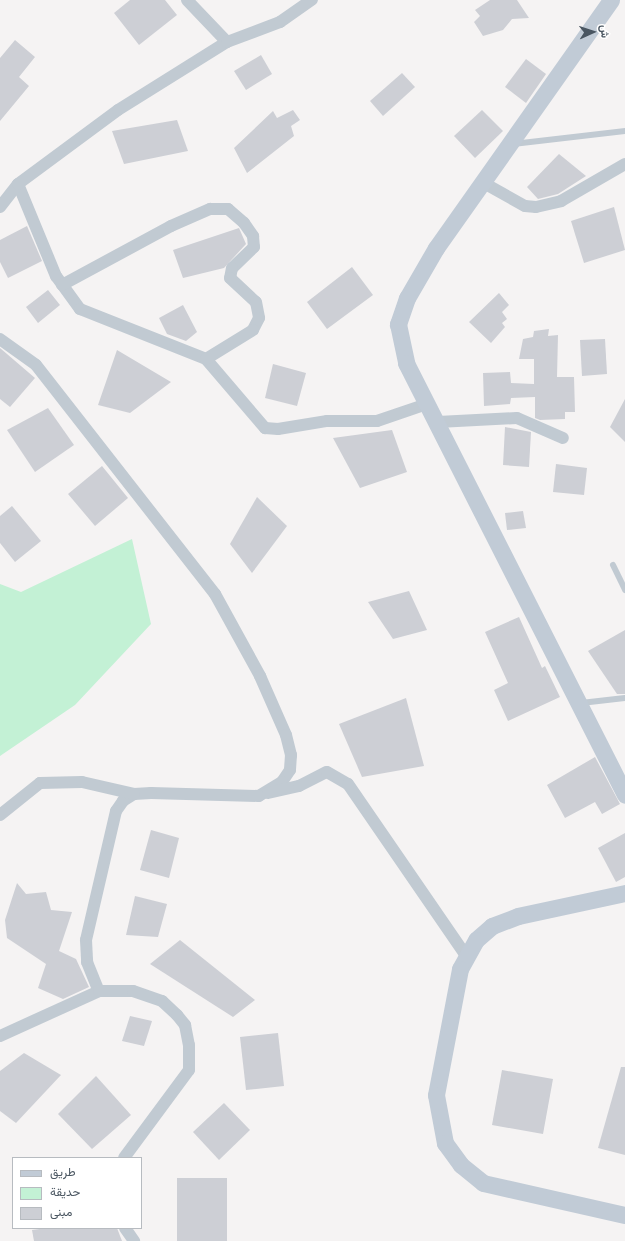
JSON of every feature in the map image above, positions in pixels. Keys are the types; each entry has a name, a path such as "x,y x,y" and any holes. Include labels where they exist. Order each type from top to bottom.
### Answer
{"street":[{"path":"187,0 227,42"},
{"path":"0,207 18,184 118,110 227,42 280,22 312,0"},
{"path":"611,0 436,248 401,312 399,340 406,363 438,422 625,795"},
{"path":"482,182 525,206 536,207 561,201 625,164"},
{"path":"18,184 62,285 80,309 91,316 206,359 265,428 278,430 327,421 377,421 427,404"},
{"path":"62,285 171,226 210,209 228,208 244,223 253,236 254,247 232,268 230,278 256,302 259,318 253,330 206,359"},
{"path":"0,339 36,366 215,594 245,644 277,713 290,755 290,770 267,794"},
{"path":"438,422 518,418 563,438"},
{"path":"0,815 40,783 82,782 134,794 244,797 267,794 299,786 327,772 348,784 466,956"},
{"path":"99,992 87,962 86,940 116,811 134,794"},
{"path":"622,895 518,916 492,926 466,956 436,1095 445,1143 461,1166 483,1183 625,1215"},
{"path":"0,1036 99,992 133,991 162,1001 185,1025 189,1045 189,1070 125,1157"},
{"path":"126,1229 134,1241"}],"lane":[{"path":"508,144 625,131"},
{"path":"613,564 625,590"},
{"path":"579,703 625,698"}],"green space":[{"path":"132,539 151,624 75,705 0,756 0,584 21,592"}],"building":[{"path":"130,0 165,0 177,15 139,45 114,13"},
{"path":"490,0 517,0 529,18 512,19 503,30 483,36 474,22 480,16 475,10"},
{"path":"15,40 35,57 19,77 29,86 0,121 0,58"},
{"path":"261,55 272,74 246,90 234,71"},
{"path":"526,59 546,74 526,103 505,87"},
{"path":"402,73 415,87 383,116 370,101"},
{"path":"293,110 300,120 291,126 294,136 247,173 234,148 273,111 277,118"},
{"path":"482,110 503,131 475,158 454,136"},
{"path":"177,120 188,151 124,164 112,131"},
{"path":"559,154 586,176 558,194 538,199 527,187"},
{"path":"614,207 625,250 584,263 571,221"},
{"path":"27,226 42,261 8,278 0,262 0,240"},
{"path":"239,228 246,244 224,268 183,278 173,250"},
{"path":"352,267 373,295 327,329 307,302"},
{"path":"48,290 60,305 38,323 26,307"},
{"path":"499,293 509,305 502,312 507,319 502,323 505,327 491,343 469,322"},
{"path":"183,305 197,332 186,341 167,334 159,318"},
{"path":"549,329 548,336 558,335 557,377 574,377 575,412 565,412 565,419 540,420 535,418 535,397 511,398 510,404 484,406 483,373 510,372 511,383 534,384 534,359 519,359 523,339 533,337 534,331"},
{"path":"605,339 607,374 582,376 580,340"},
{"path":"0,348 35,378 10,407 0,399"},
{"path":"117,350 171,382 130,413 98,405"},
{"path":"273,364 306,373 297,406 265,398"},
{"path":"625,399 625,442 610,427"},
{"path":"48,408 74,445 35,472 7,430"},
{"path":"505,427 531,432 529,467 503,465"},
{"path":"392,430 407,472 360,488 333,438"},
{"path":"556,464 587,468 584,495 553,492"},
{"path":"102,466 128,498 95,526 68,494"},
{"path":"257,497 287,526 252,573 230,544"},
{"path":"12,506 41,541 15,562 0,543 0,516"},
{"path":"523,511 526,528 507,530 505,513"},
{"path":"409,591 427,630 393,639 368,602"},
{"path":"519,617 542,668 545,666 560,697 508,721 494,690 508,683 485,632"},
{"path":"625,630 625,694 617,694 588,651"},
{"path":"406,698 424,766 362,777 339,724"},
{"path":"595,757 620,804 602,814 595,802 565,818 547,785"},
{"path":"151,830 179,838 169,878 140,870"},
{"path":"625,833 625,877 616,882 598,848"},
{"path":"17,883 26,894 46,892 51,910 72,912 59,951 76,959 89,987 63,999 38,988 46,964 7,938 5,920"},
{"path":"135,896 167,904 158,937 126,935"},
{"path":"180,940 255,1000 233,1017 150,964"},
{"path":"130,1016 152,1021 144,1046 122,1041"},
{"path":"278,1033 284,1086 246,1090 240,1037"},
{"path":"24,1053 61,1075 16,1123 0,1111 0,1071"},
{"path":"621,1067 625,1067 625,1155 598,1148"},
{"path":"502,1070 553,1079 543,1134 492,1125"},
{"path":"96,1076 131,1115 92,1149 58,1114"},
{"path":"224,1103 250,1130 219,1160 193,1132"},
{"path":"177,1178 227,1178 227,1241 177,1241"},
{"path":"117,1229 122,1241 34,1241 32,1230"}]}
